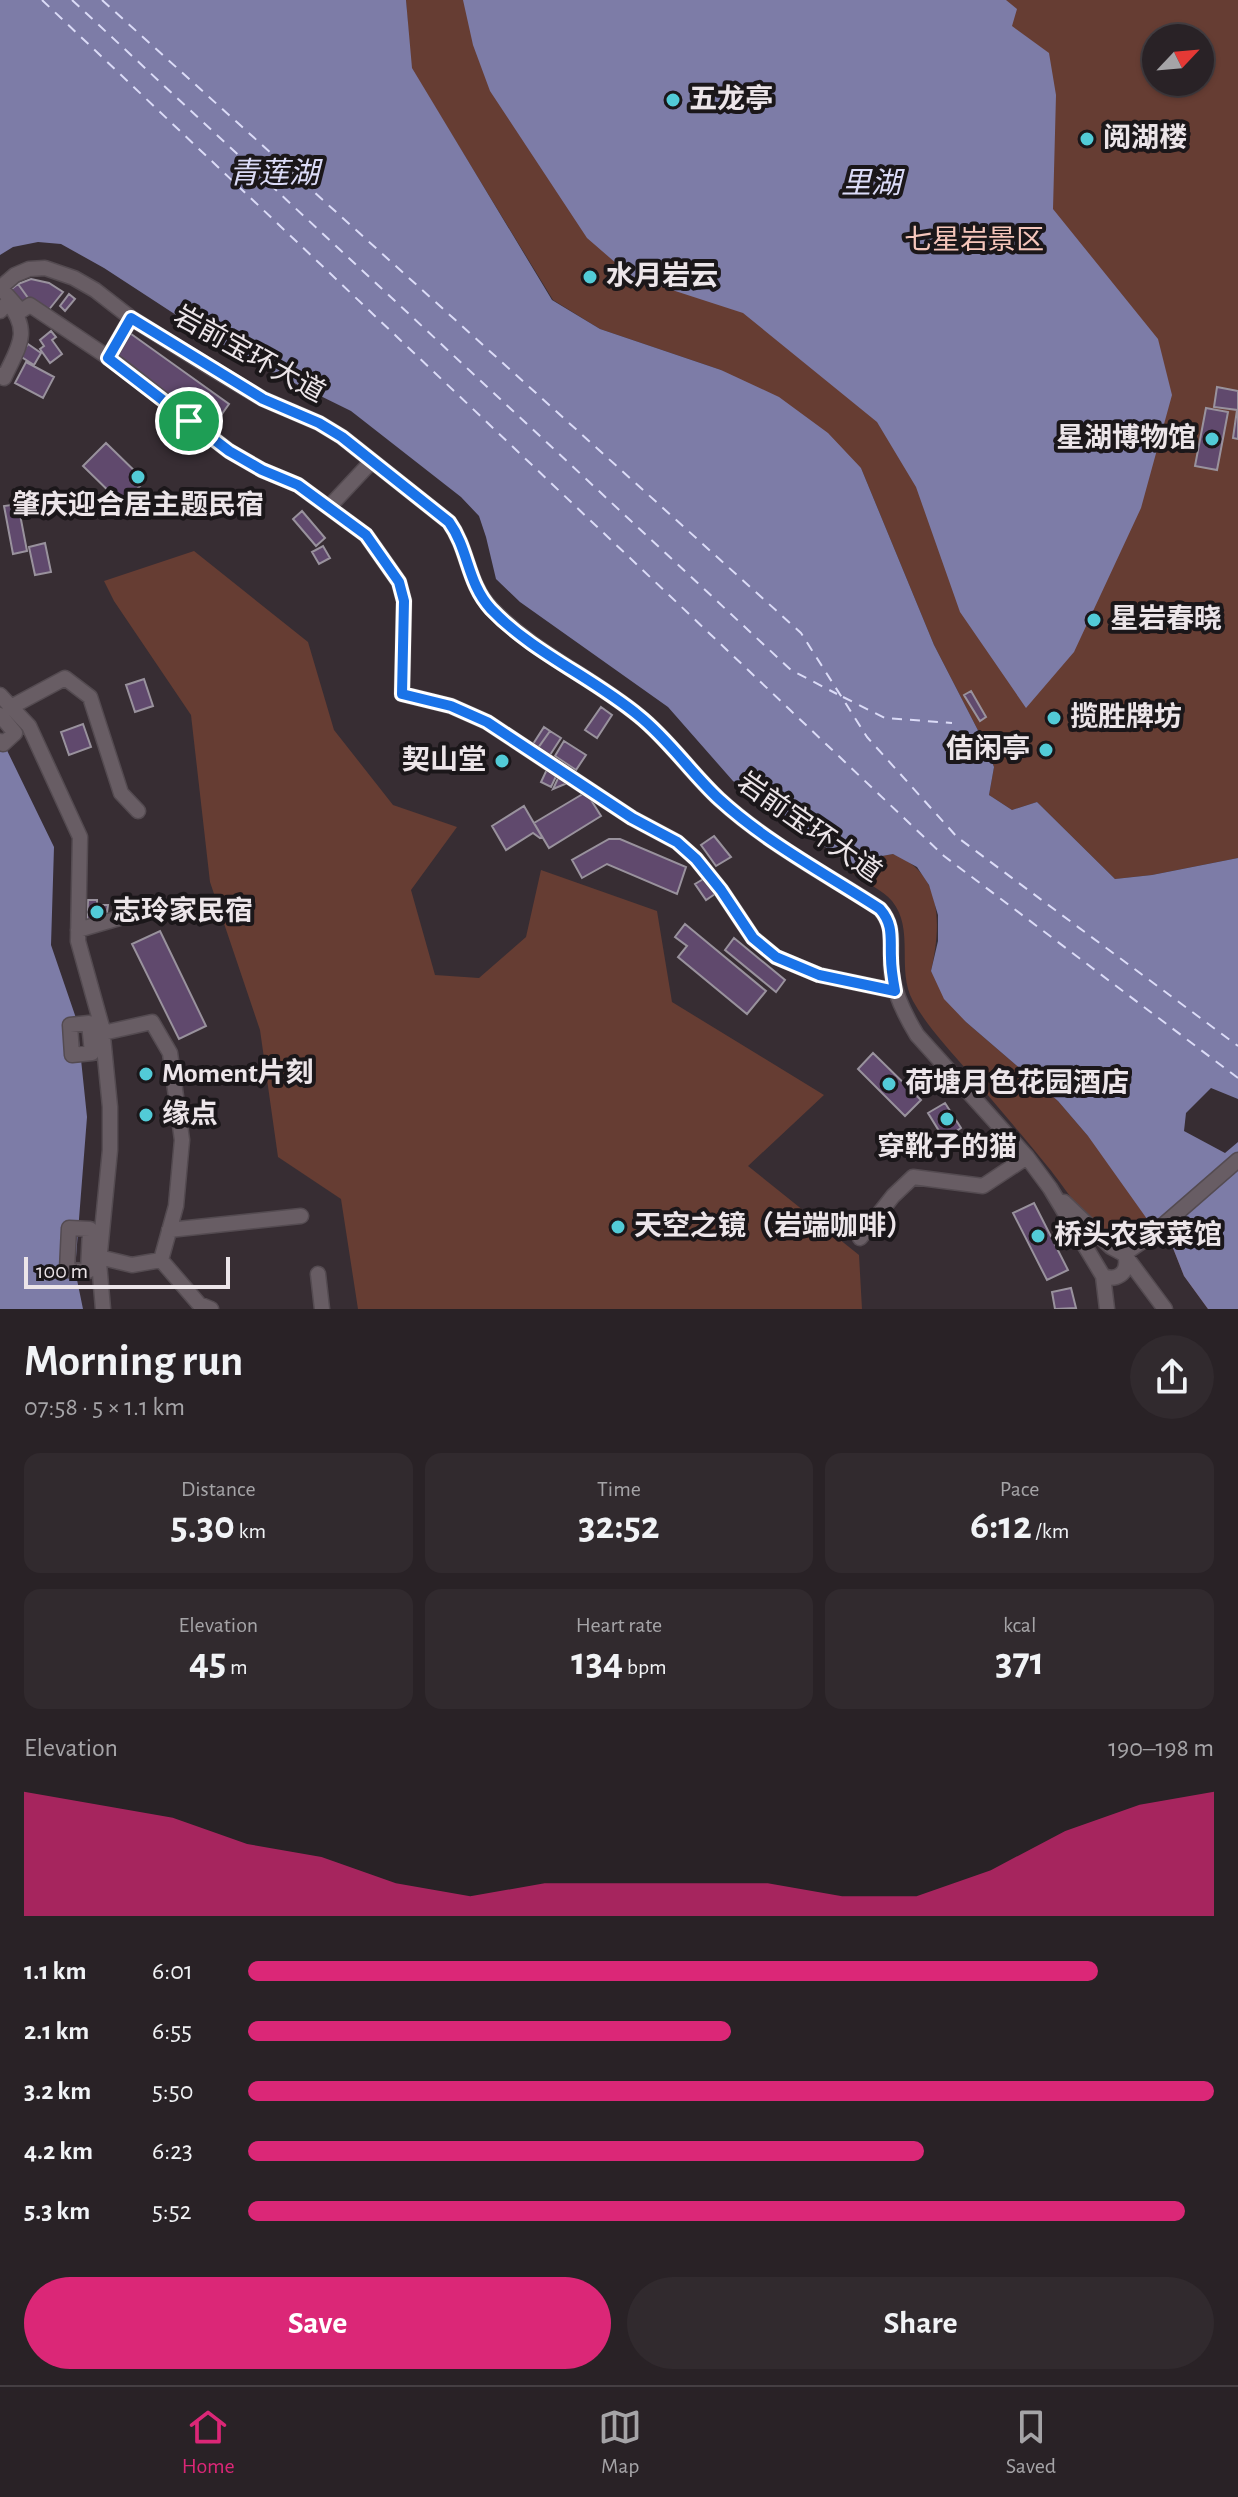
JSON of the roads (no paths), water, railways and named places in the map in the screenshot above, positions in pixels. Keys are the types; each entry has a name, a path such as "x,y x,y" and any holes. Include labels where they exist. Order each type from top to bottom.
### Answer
{"street":[{"name":"岩前宝环大道","path":"0,287 29,269 59,271 95,290 131,318 263,399 319,423 372,461 449,522 458,535 474,587 492,609 521,635 638,715 718,798 752,826 888,917 892,929 891,966 895,991"},
{"path":"0,287 21,311 30,305 108,358 229,451 262,470 298,485 366,535 399,582 404,601 402,694 451,706 487,722 632,818 677,842 696,859 721,890 753,938 776,957 819,975 895,991 917,1035 1027,1157 1050,1188 1100,1272 1113,1278 1122,1274 1125,1269 1120,1253"},
{"path":"0,311 8,302 19,317 23,338 4,378 0,375"},
{"path":"108,358 131,318"},
{"path":"329,507 372,461"},
{"path":"6,711 65,678 90,697 121,793 138,811"},
{"path":"0,695 15,733 3,744 0,741"},
{"path":"6,711 29,726 80,837 78,941 103,1033 110,1107 110,1150 99,1257 103,1309"},
{"path":"78,930 140,912"},
{"path":"103,1033 152,1022 170,1053 182,1140 176,1206 161,1260"},
{"path":"860,1238 893,1196 913,1177 983,1186 1027,1157"},
{"path":"1107,1309 1098,1254 1120,1253 1153,1234 1238,1160"},
{"path":"1050,1188 1120,1253 1165,1309"},
{"path":"169,1230 301,1216"},
{"path":"99,1257 132,1265 161,1260"},
{"path":"161,1260 199,1304 211,1309"},
{"path":"318,1274 322,1309"}],"water":[{"name":"青莲湖","path":"0,0 406,0 412,68 552,300 600,329 721,370 779,397 828,433 861,468 934,645 994,767 989,795 1012,810 1037,802 1115,879 1238,858 1238,1099 1211,1088 1186,1113 1184,1131 1225,1153 1238,1142 1238,1309 1208,1309 1184,1276 1169,1238 1152,1226 1088,1136 1058,1101 966,1022 944,999 931,971 938,941 938,915 929,885 917,867 893,854 866,859 855,868 733,781 668,707 520,602 496,579 479,516 461,497 351,411 239,356 104,268 61,244 38,242 13,247 0,255"},
{"name":"里湖","path":"463,0 1006,0 1017,9 1012,26 1049,53 1056,95 1053,209 1158,339 1172,395 1141,508 1074,652 1026,708 960,612 916,487 877,422 743,313 632,277 587,238 490,91 473,45"},
{"path":"0,736 54,847 51,945 77,1021 87,1117 75,1270 83,1309 0,1309"}],"place":[{"name":"五龙亭","path":"673,100"},
{"name":"阅湖楼","path":"1087,139"},
{"name":"水月岩云","path":"590,277"},
{"name":"星湖博物馆","path":"1212,439"},
{"name":"肇庆迎合居主题民宿","path":"138,477"},
{"name":"星岩春晓","path":"1094,620"},
{"name":"揽胜牌坊","path":"1054,718"},
{"name":"佶闲亭","path":"1046,750"},
{"name":"契山堂","path":"502,761"},
{"name":"志玲家民宿","path":"97,912"},
{"name":"Moment片刻","path":"146,1074"},
{"name":"荷塘月色花园酒店","path":"889,1084"},
{"name":"缘点","path":"146,1115"},
{"name":"穿靴子的猫","path":"947,1119"},
{"name":"天空之镜（岩端咖啡）","path":"618,1227"},
{"name":"桥头农家菜馆","path":"1038,1236"}],"park label":[{"name":"七星岩景区","path":"974,241"}]}
